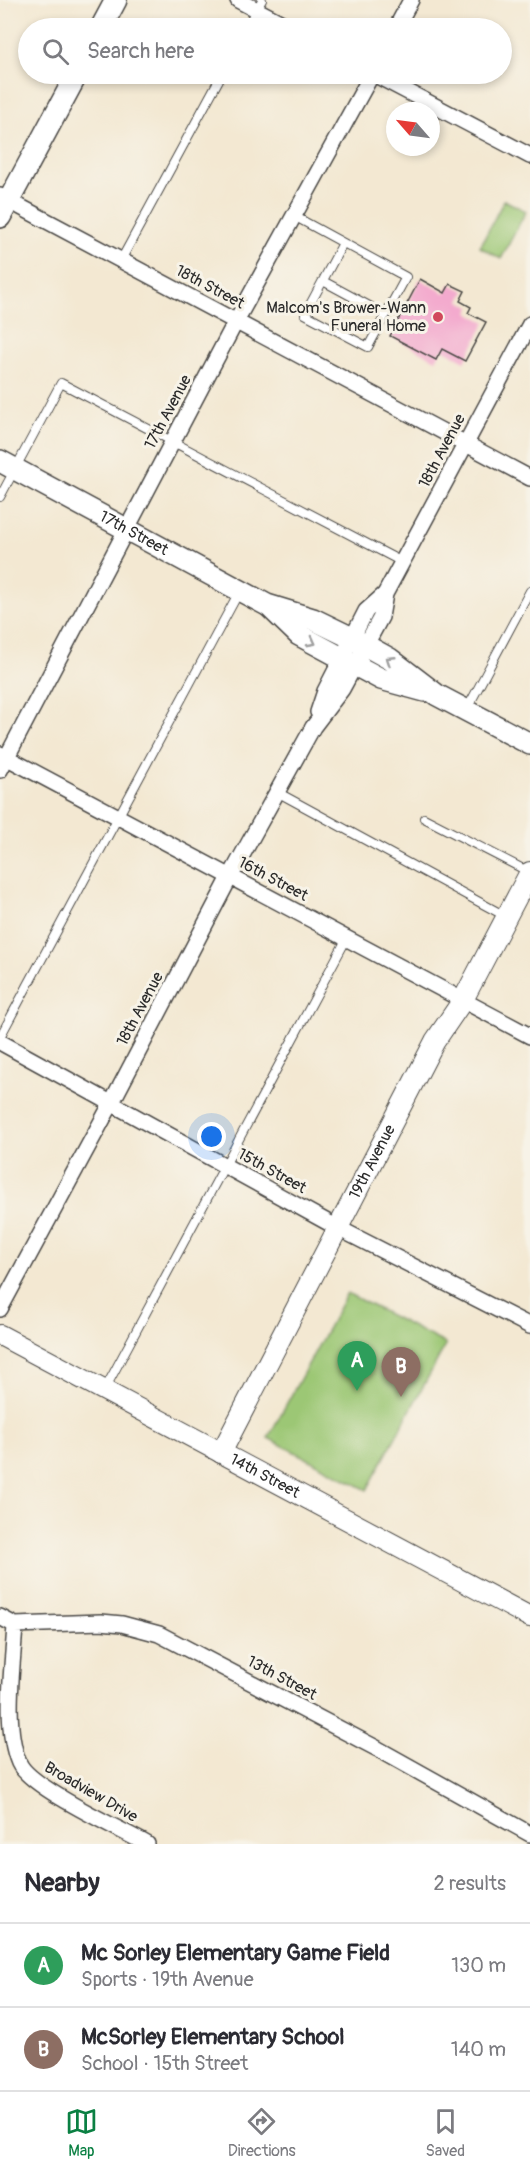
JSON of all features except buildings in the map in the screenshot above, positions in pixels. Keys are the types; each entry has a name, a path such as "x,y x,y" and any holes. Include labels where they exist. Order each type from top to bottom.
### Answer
{"main road":[{"path":"106,18 116,0"},
{"path":"3,204 71,84"},
{"name":"17th Street","path":"7,465 267,605 313,619 359,642 390,659 437,695 530,744"},
{"name":"17th Street","path":"267,605 299,635 381,679 437,695"}],"street":[{"path":"238,0 259,5 277,18"},
{"path":"401,18 411,0"},
{"name":"17th Avenue","path":"2,760 127,530 236,321 367,84"},
{"path":"392,84 530,156"},
{"name":"18th Street","path":"3,204 121,260 530,478"},
{"name":"18th Avenue","path":"0,1309 111,1104 230,876 313,727 325,691 359,642 381,617 385,594 530,324"},
{"name":"16th Street","path":"2,760 117,816 530,1036"},
{"name":"19th Avenue","path":"221,1453 435,1041 463,1000 530,873"},
{"name":"15th Street","path":"0,1039 111,1104 338,1228 530,1326"},
{"name":"14th Street","path":"0,1335 530,1617"},
{"path":"0,1617 15,1625"},
{"name":"13th Street","path":"15,1625 101,1622 138,1628 159,1635 378,1749 530,1834"},
{"name":"Broadview Drive","path":"15,1625 11,1715 12,1739 20,1764 38,1784 139,1842"}],"lane":[{"path":"121,260 217,84"},
{"path":"294,216 406,277 368,347 305,314 343,243"},
{"path":"323,280 386,315"},
{"path":"0,497 7,465 61,383 402,562"},
{"path":"0,1039 117,816 240,590"},
{"path":"466,710 530,591"},
{"path":"277,792 507,917"},
{"path":"424,818 530,873"},
{"path":"105,1391 347,938"}],"green space":[{"path":"504,200 526,211 501,259 480,247"},
{"path":"347,1293 446,1344 367,1490 268,1438"}],"place":[{"name":"Malcom's Brower-Wann Funeral Home","path":"438,317"},
{"name":"Mc Sorley Elementary Game Field","path":"357,1391"},
{"name":"McSorley Elementary School","path":"401,1397"}]}
